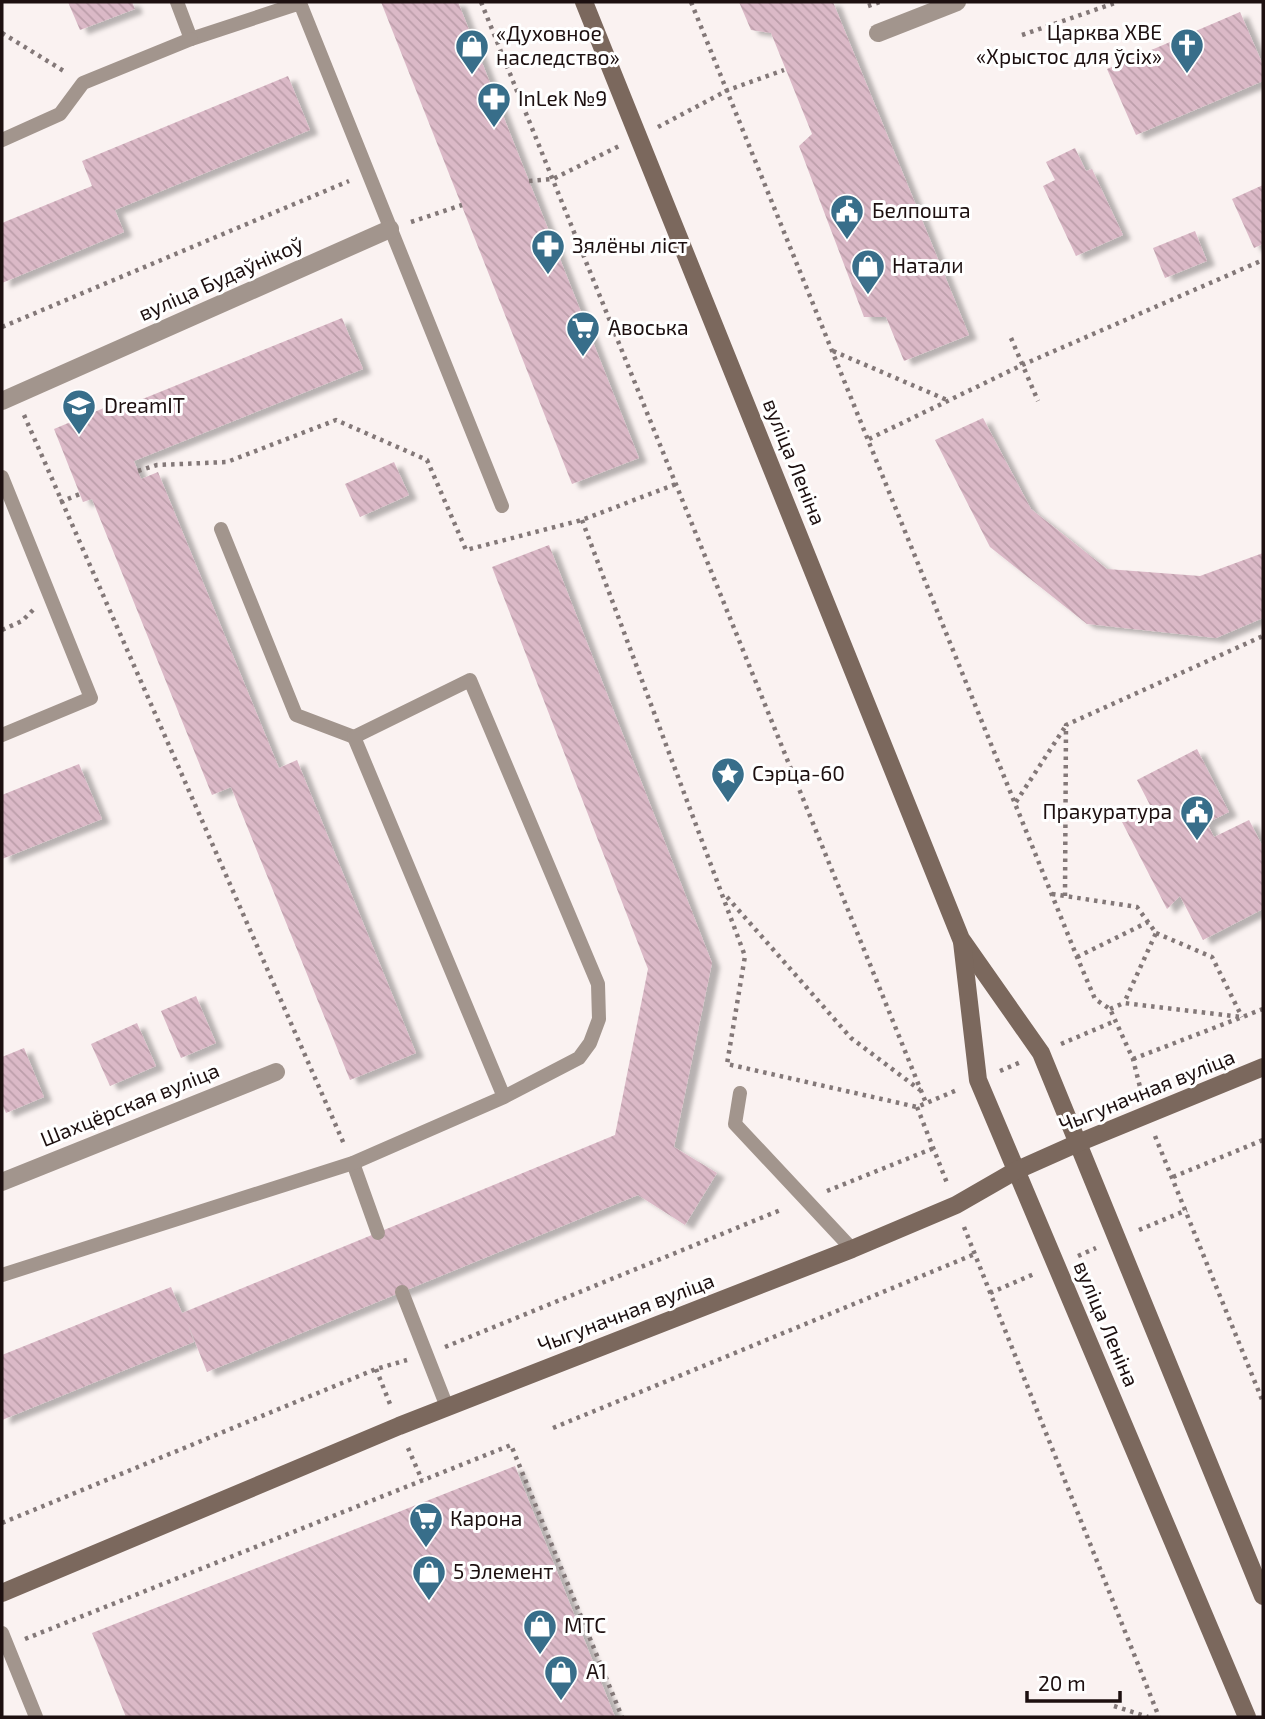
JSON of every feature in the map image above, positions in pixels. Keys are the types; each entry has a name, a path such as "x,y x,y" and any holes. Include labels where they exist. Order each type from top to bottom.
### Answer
{"main road":[{"name":"вуліца Леніна","path":"584,2 961,939 1041,1053 1263,1595"},
{"name":"вуліца Леніна","path":"961,939 978,1080 1247,1717"},
{"name":"Чыгуначная вуліца","path":"2,1593 447,1407 852,1249 956,1205 1015,1171 1078,1143 1263,1067"}],"street":[{"path":"878,33 957,2"},
{"name":"вуліца Будаўнікоў","path":"8,398 390,229"},
{"name":"Шахцёрская вуліца","path":"2,1182 276,1072"}],"lane":[{"path":"177,2 191,39"},
{"path":"2,140 60,114 83,83 191,39 300,2 502,506"},
{"path":"2,477 91,698 2,734"},
{"path":"221,529 296,715 354,737 504,1097"},
{"path":"2,1275 353,1163 504,1097 579,1058 590,1043 599,1020 600,1004 593,972 470,680 354,737"},
{"path":"740,1093 736,1124 852,1249"},
{"path":"353,1163 378,1233"},
{"path":"402,1292 447,1407"},
{"path":"4,1639 36,1717"}],"path":[{"path":"481,2 926,1103"},
{"path":"691,2 1095,999 1110,1009 1133,1059 1263,1009"},
{"path":"869,6 880,2"},
{"path":"1023,35 1118,2"},
{"path":"2,33 83,83"},
{"path":"728,90 784,70"},
{"path":"2,327 369,173"},
{"path":"529,181 553,179"},
{"path":"390,229 462,205"},
{"path":"869,439 1022,365 1263,260"},
{"path":"1011,338 1038,401"},
{"path":"833,351 948,400"},
{"path":"8,398 60,502 353,1163"},
{"path":"138,471 157,465 227,462 336,421 427,460 466,550 582,520 676,484"},
{"path":"60,502 80,494"},
{"path":"582,520 725,894 746,956 727,1064 917,1107"},
{"path":"1015,802 1066,725 1263,636"},
{"path":"1065,896 1066,725"},
{"path":"725,894 851,1038 921,1090"},
{"path":"1052,894 1137,907 1156,933 1212,957 1242,1018"},
{"path":"1077,957 1148,922"},
{"path":"1124,1003 1156,933"},
{"path":"1110,1009 1124,1003 1242,1018"},
{"path":"1173,1177 1263,1140"},
{"path":"2,1523 376,1369 428,1354 933,1148"},
{"path":"1159,1717 990,1293 1187,1210 1263,1402"},
{"path":"553,1428 975,1254"},
{"path":"4,1639 511,1445 622,1717"},
{"path":"1114,1706 1149,1717"}],"building":[{"path":"68,2 132,2 135,9 80,30"},
{"path":"381,2 458,2 639,458 572,484"},
{"path":"739,2 833,2 969,335 904,361 886,317 864,317 799,146 812,134 771,33 751,30"},
{"name":"Царква ХВЕ «Хрыстос для ўсіх»","path":"1240,12 1263,65 1263,81 1136,135 1107,69"},
{"path":"288,76 310,130 115,210 124,232 2,283 2,223 92,186 82,161"},
{"path":"1075,148 1086,171 1092,169 1123,235 1076,256 1043,186 1055,180 1046,162"},
{"path":"1263,185 1263,244 1254,248 1232,199"},
{"path":"1195,231 1207,261 1165,278 1153,248"},
{"path":"342,318 363,369 134,461 141,479 158,472 279,768 297,760 416,1053 350,1080 231,787 212,795 92,499 83,502 54,429 111,405 113,411"},
{"path":"983,418 1031,509 1107,569 1200,576 1263,553 1263,618 1216,638 1087,624 990,547 935,440"},
{"path":"394,462 409,495 360,517 345,484"},
{"path":"549,545 712,963 674,1147 717,1173 685,1225 638,1195 207,1372 187,1322 194,1342 2,1420 2,1355 171,1287 182,1313 615,1135 648,969 492,567"},
{"name":"Пракуратура","path":"1197,749 1229,812 1207,823 1214,837 1249,820 1263,847 1263,909 1203,940 1180,896 1167,909 1122,822 1151,807 1137,780"},
{"path":"79,764 102,819 2,859 2,795"},
{"path":"196,996 216,1043 181,1058 161,1011"},
{"path":"137,1023 156,1066 110,1086 91,1044"},
{"path":"24,1048 44,1097 6,1113 2,1104 2,1057"},
{"name":"Карона","path":"515,1466 615,1717 126,1717 92,1633"}],"place":[{"name":"Царква ХВЕ «Хрыстос для ўсіх»","path":"1187,75"},
{"name":"«Духовное наследство»","path":"472,76"},
{"name":"InLek №9","path":"494,129"},
{"name":"Белпошта","path":"847,241"},
{"name":"Зялёны ліст","path":"548,276"},
{"name":"Натали","path":"868,296"},
{"name":"Авоська","path":"583,358"},
{"name":"DreamIT","path":"79,436"},
{"name":"Сэрца-60","path":"728,804"},
{"name":"Пракуратура","path":"1197,842"},
{"name":"Карона","path":"426,1549"},
{"name":"5 Элемент","path":"429,1602"},
{"name":"МТС","path":"540,1656"},
{"name":"A1","path":"561,1702"}]}
